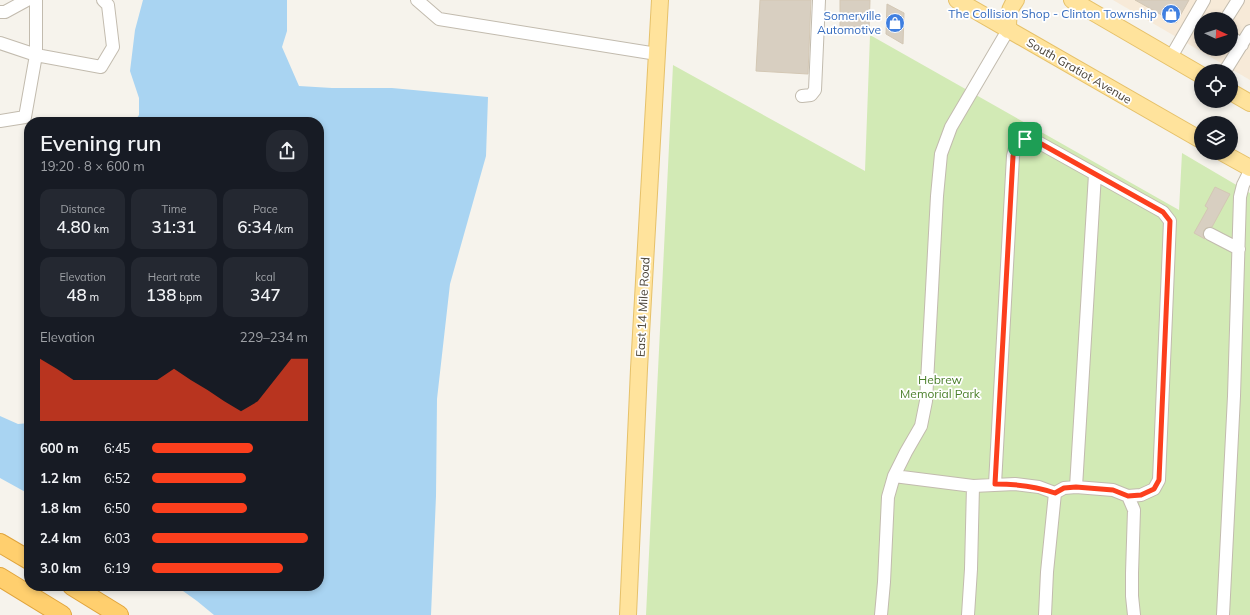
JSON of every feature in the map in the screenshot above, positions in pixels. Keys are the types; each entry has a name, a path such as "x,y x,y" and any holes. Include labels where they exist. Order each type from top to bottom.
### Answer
{"highway":[{"path":"0,543 24,557"},
{"path":"0,577 62,615"},
{"path":"80,591 119,615"}],"main road":[{"name":"East 14 Mile Road","path":"628,615 640,361 660,0"},
{"name":"South Gratiot Avenue","path":"956,0 1194,136"},
{"path":"1008,30 1009,13 1016,0"},
{"path":"1072,0 1194,71"},
{"path":"1238,96 1250,103"},
{"path":"1234,160 1250,170"}],"street":[{"path":"0,12 5,12 27,0"},
{"path":"25,117 36,55 36,0"},
{"path":"0,43 36,55 101,67 113,47 108,5 103,0"},
{"path":"417,0 439,19 657,54"},
{"path":"802,96 811,95 815,90 819,0"},
{"path":"1171,57 1204,0"},
{"path":"1230,12 1238,0"},
{"path":"880,615 884,582 888,497 894,476 921,426 926,401 941,154 951,127 1008,30"},
{"path":"1230,64 1250,31"},
{"path":"1238,42 1242,45"},
{"path":"0,121 24,117"},
{"path":"894,476 973,486 1016,484 1038,487 1055,493 1064,488 1076,487 1113,490 1128,496 1141,495 1154,489 1159,480 1170,221 1163,212 1036,141 1025,139 1016,144 1013,156 995,484"},
{"path":"1223,615 1234,396 1240,197 1243,185 1250,170"},
{"path":"1076,487 1095,174"},
{"path":"1210,234 1239,249"},
{"path":"968,615 973,486"},
{"path":"1045,615 1047,572 1055,493"},
{"path":"1128,496 1134,510 1132,581 1134,615"}],"shaded area":[{"path":"1113,0 1250,0 1250,80 1238,73 1238,64 1223,64 1209,56 1238,56 1238,12 1194,12 1194,47"}],"green space":[{"name":"Hebrew Memorial Park","path":"870,35 1179,210 1182,153 1250,193 1250,615 646,615 673,65 865,171"}],"water":[{"path":"143,0 287,0 287,31 282,47 299,86 332,88 392,88 488,97 486,156 450,284 437,399 436,496 431,615 214,615 183,591 324,591 324,117 138,117 139,115 139,98 130,71 135,30"},
{"path":"0,416 18,424 24,423 24,491 0,478"}],"building":[{"path":"760,0 811,0 808,74 756,71"},
{"path":"840,0 870,0 869,30 840,30"},
{"name":"The Collision Shop - Clinton Township","path":"1135,0 1189,0 1176,23"},
{"name":"Somerville Automotive","path":"887,4 904,13 903,44 886,34"},
{"path":"1215,187 1230,194 1212,227 1204,230 1203,235 1205,239 1194,233 1208,208 1205,206"}],"place":[{"name":"The Collision Shop - Clinton Township","path":"1171,14"},
{"name":"Somerville Automotive","path":"895,23"}],"route":[{"path":"1025,139 1036,141 1163,212 1170,221 1159,480 1154,489 1141,495 1128,496 1113,490 1076,487 1064,488 1055,493 1038,487 1016,484 995,484 1013,156 1016,144 1025,139"}]}
